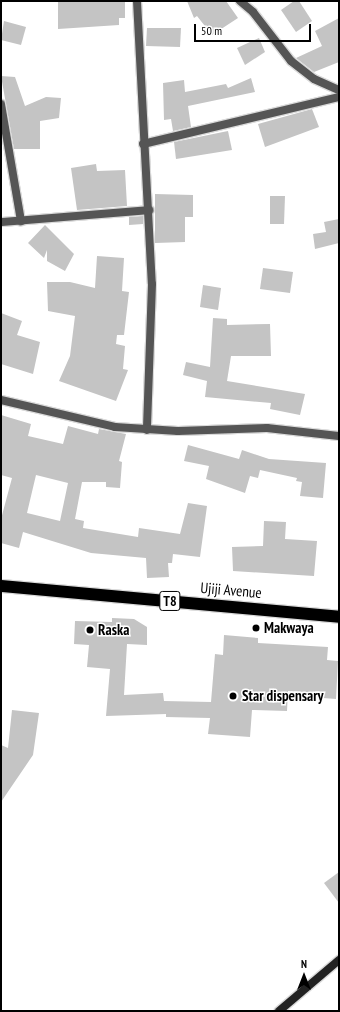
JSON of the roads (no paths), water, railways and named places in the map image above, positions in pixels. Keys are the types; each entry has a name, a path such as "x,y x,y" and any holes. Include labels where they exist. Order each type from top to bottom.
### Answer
{"highway":[{"name":"Ujiji Avenue","path":"1,586 339,617"}],"main road":[{"path":"279,1011 339,960"}],"street":[{"path":"137,1 143,144 150,210 152,284 147,430"},
{"path":"240,1 253,12 290,61 314,79 339,90"},
{"path":"143,144 339,97"},
{"path":"1,104 21,221"},
{"path":"1,222 150,210"},
{"path":"1,400 100,425 147,430 267,428 339,436"}],"place":[{"name":"Makwaya","path":"256,628"},
{"name":"Raska","path":"90,630"},
{"name":"Star dispensary","path":"233,696"}]}
